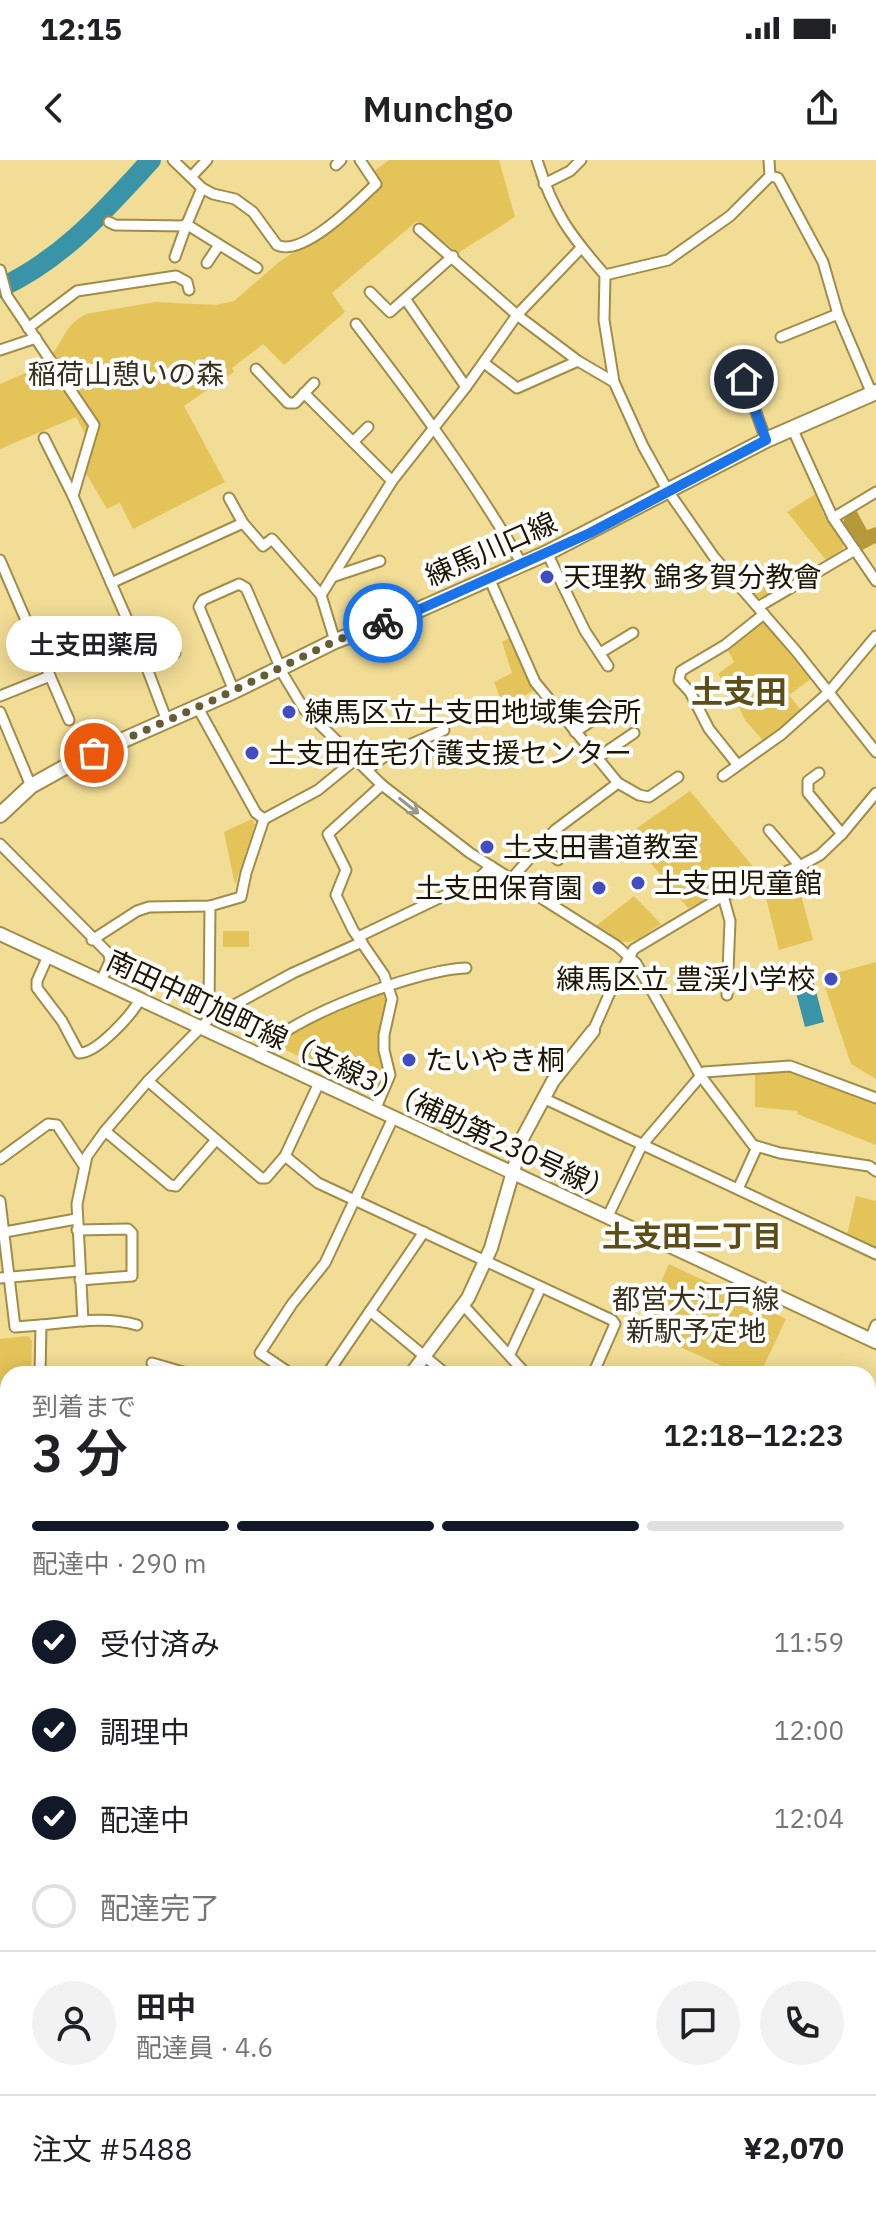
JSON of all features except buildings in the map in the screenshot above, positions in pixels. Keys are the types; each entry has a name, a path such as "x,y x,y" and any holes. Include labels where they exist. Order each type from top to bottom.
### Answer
{"main road":[{"name":"練馬川口線","path":"0,815 31,786 76,761 198,708 335,641 416,611 547,553 766,440 874,393"},
{"name":"南田中町旭町線（支線3）（補助第230号線）","path":"0,934 873,1340"},
{"path":"417,1366 464,1306 486,1262 523,1137 543,1098 593,1031"}],"street":[{"path":"173,160 202,188 235,199 253,212 282,248 298,245 331,225 376,184 360,160"},
{"path":"191,177 207,160"},
{"path":"537,160 544,184 565,228 605,275 604,320 614,382 643,446 668,491 714,557 876,752"},
{"path":"544,184 570,171 581,160"},
{"path":"605,275 668,260 730,216 770,176 769,160"},
{"path":"770,176 778,178 823,262 838,314 874,393"},
{"path":"175,257 202,188"},
{"path":"109,222 115,225 186,225 257,268"},
{"path":"419,229 517,315 578,361 614,382"},
{"path":"207,263 219,245"},
{"path":"321,595 392,481 466,387 517,315 581,248"},
{"path":"370,292 390,312 453,256"},
{"path":"0,270 6,294 94,425 73,496"},
{"path":"28,328 82,290 176,276 187,282 189,290"},
{"path":"406,300 466,387"},
{"path":"781,337 838,314"},
{"path":"356,324 434,426 488,504 522,564"},
{"path":"0,350 36,338"},
{"path":"484,363 517,388 578,361"},
{"path":"256,369 288,403 295,403 314,383"},
{"path":"744,379 766,440"},
{"path":"304,393 392,481"},
{"path":"353,442 368,427"},
{"path":"792,428 833,518 876,581"},
{"path":"44,438 111,583 167,721"},
{"path":"833,518 876,492"},
{"path":"229,498 243,523 263,546 272,539 321,595 335,641"},
{"path":"111,583 243,523"},
{"path":"737,764 709,729 690,692 679,680 681,671 725,645 761,610 855,550"},
{"path":"547,553 585,631 608,666"},
{"path":"0,560 69,720"},
{"path":"332,577 380,561"},
{"path":"489,578 535,682 618,783 649,797 678,777"},
{"path":"234,691 199,607 203,600 239,584 244,585 281,668 304,709 382,785 437,829 629,955 667,1014 700,1075 757,1147 869,1166 876,1171"},
{"path":"600,653 633,633"},
{"path":"723,776 782,734 829,692 876,636"},
{"path":"146,665 175,653"},
{"path":"0,696 50,676"},
{"path":"575,732 615,705"},
{"path":"198,708 256,813 264,819"},
{"path":"0,712 31,786"},
{"path":"367,770 386,755 444,730"},
{"path":"597,758 634,733"},
{"path":"92,940 137,911 149,907 210,906 241,897 264,819 318,790 356,759"},
{"path":"819,773 808,781 808,793 842,834"},
{"path":"512,878 555,830 618,783"},
{"path":"375,1110 390,1075 384,1050 386,1017 392,999 373,955 360,940 336,895 346,870 328,834 382,785"},
{"path":"593,1031 634,949 723,896 820,855 876,793"},
{"path":"769,830 800,866"},
{"path":"0,844 110,958 101,981"},
{"path":"542,845 558,860"},
{"path":"83,1321 77,1225 84,1166 87,1156 105,1131 148,1081 199,1026 214,1016 477,880 491,866"},
{"path":"723,896 730,921 727,995"},
{"path":"210,906 209,1008 214,1016"},
{"path":"48,956 36,984 62,1021 79,1053 89,1052 128,1017 140,999"},
{"path":"258,1054 266,1044 313,1017 388,985 466,968"},
{"path":"607,1218 642,1145 700,1075 790,1066 876,1098"},
{"path":"148,1081 261,1178 270,1177 285,1156 319,1083"},
{"path":"543,1098 876,1254"},
{"path":"279,1366 260,1353 292,1304 325,1263 393,1118"},
{"path":"0,1159 53,1123 84,1166"},
{"path":"105,1131 170,1185 176,1186 216,1140"},
{"path":"738,1189 757,1147"},
{"path":"285,1156 318,1183 612,1320 615,1324 598,1366"},
{"path":"0,1201 5,1232 5,1278 15,1327 83,1321 124,1321 137,1325"},
{"path":"5,1232 77,1225 128,1229 132,1233 132,1276 5,1278"},
{"path":"332,1366 424,1232"},
{"path":"510,1354 541,1287"},
{"path":"464,1306 520,1366"},
{"path":"370,1311 436,1366"},
{"path":"40,1366 41,1325"},
{"path":"873,1340 876,1325"},
{"path":"152,1363 162,1366"}],"green space":[{"name":"稲荷山憩いの森","path":"389,160 499,160 515,217 458,253 417,221 332,293 345,312 284,365 263,344 232,368 234,372 184,406 225,482 133,529 120,503 107,509 84,470 92,447 76,417 0,449 0,384 45,361 78,319 86,314 155,302 216,305 234,301 279,262 335,225 378,187 374,171"},
{"path":"817,493 822,512 843,544 843,549 826,560 787,512"},
{"path":"774,567 786,585 763,598 757,598 733,570 737,568 751,579"},
{"path":"758,623 765,624 811,679 789,695 801,710 764,742 745,720 733,694 718,674 734,662 727,648"},
{"path":"509,638 534,690 504,708 494,682 512,673 502,642"},
{"path":"690,791 760,875 688,908 627,835"},
{"path":"252,819 255,825 235,885 224,832"},
{"path":"794,881 795,885 798,884 813,940 779,950 764,890"},
{"path":"634,896 661,924 629,942 596,926"},
{"path":"223,931 249,931 249,947 223,947"},
{"path":"876,962 876,1079 851,1064 823,981 825,976"},
{"path":"381,992 387,995 387,999 378,1035 385,1072 379,1090 373,1091 279,1047 279,1041 314,1020"},
{"path":"240,1008 248,1022 261,1016 271,1034 256,1035 226,1022 226,1015"},
{"path":"791,1070 876,1103 876,1145 797,1114 798,1111 755,1107 755,1072"},
{"path":"856,1196 876,1201 876,1249 847,1235"},
{"name":"都営大江戸線 新駅予定地","path":"669,1264 786,1319 764,1366 722,1366 640,1329"},
{"path":"28,1336 32,1341 31,1366 0,1366 0,1339"}],"shaded area":[{"path":"856,510 867,530 876,527 876,543 862,550 843,523 845,516"}],"water":[{"path":"813,980 824,1022 805,1027 794,985"}],"waterway":[{"path":"0,288 44,263 82,232 151,160"}],"way so far":[{"path":"94,753 270,674 319,648 383,623"}],"place":[{"name":"天理教 錦多賀分教會","path":"547,577"},
{"name":"練馬区立土支田地域集会所","path":"289,712"},
{"name":"土支田薬局","path":"94,753"},
{"name":"土支田在宅介護支援センター","path":"252,753"},
{"name":"土支田書道教室","path":"487,847"},
{"name":"土支田児童館","path":"638,883"},
{"name":"土支田保育園","path":"599,888"},
{"name":"練馬区立 豊渓小学校","path":"831,979"},
{"name":"たいやき桐","path":"409,1060"}],"district":[{"name":"土支田","path":"739,692"},
{"name":"土支田二丁目","path":"692,1237"}],"route":[{"path":"383,623 590,533 766,440 744,379"}]}
